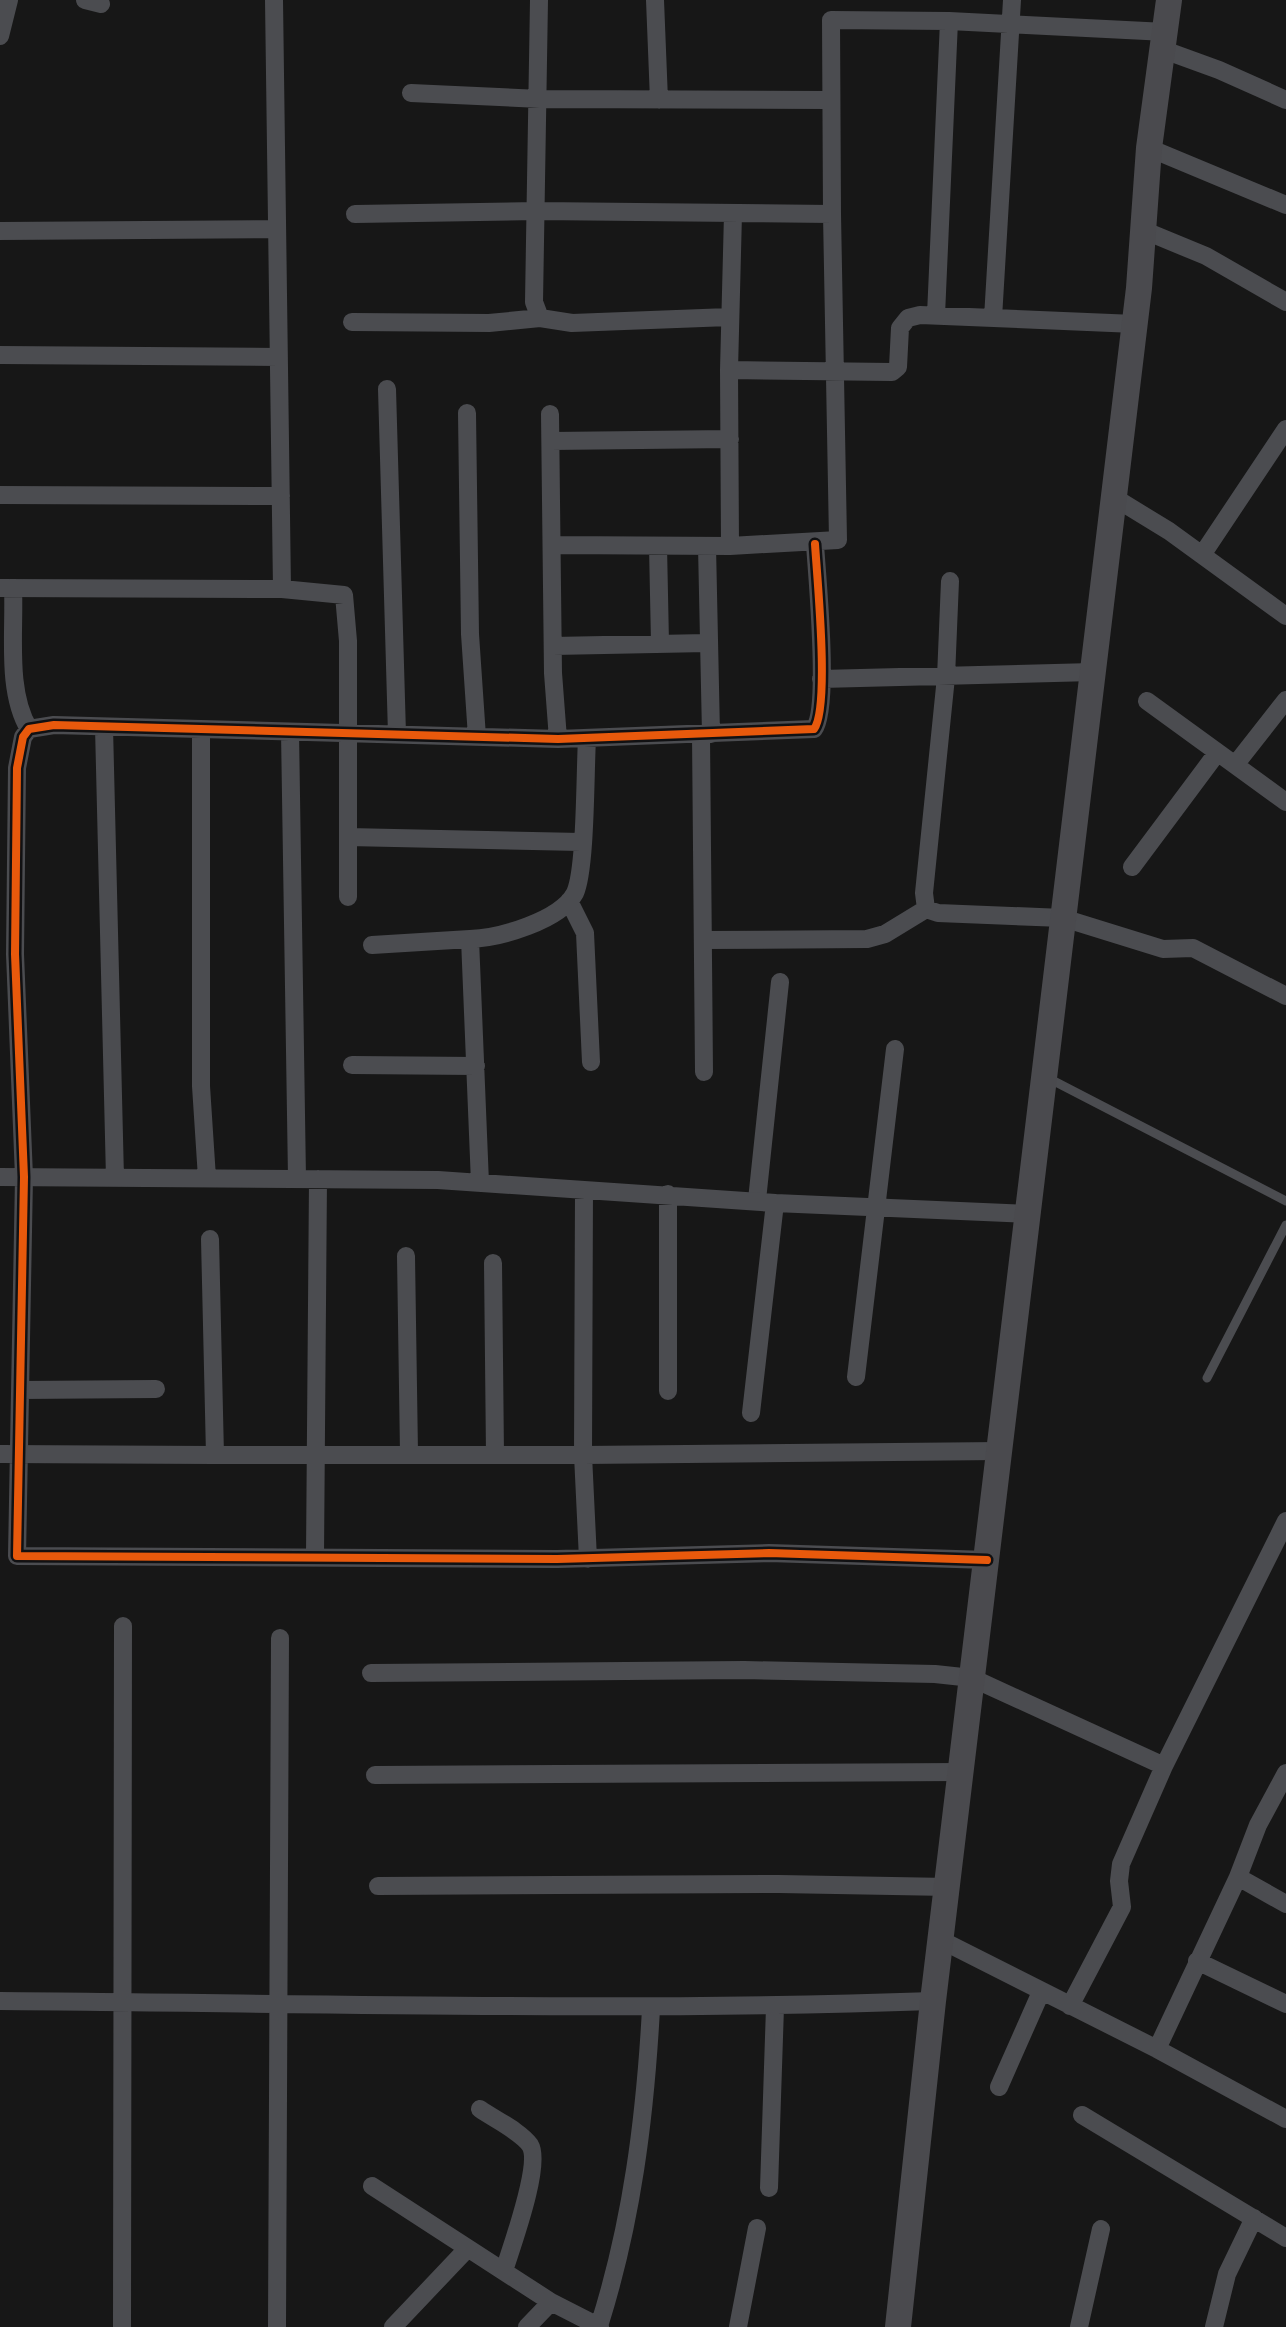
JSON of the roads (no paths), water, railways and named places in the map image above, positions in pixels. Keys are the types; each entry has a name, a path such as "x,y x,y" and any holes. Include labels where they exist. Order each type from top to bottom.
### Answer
{"street":[{"path":"0,36 9,0"},
{"path":"274,0 282,589"},
{"path":"539,0 540,99 534,302 540,318"},
{"path":"655,0 659,100"},
{"path":"552,545 815,544 834,543 839,536 829,100 831,0"},
{"path":"993,318 1013,25 1012,0"},
{"path":"898,2327 933,2001 943,1941 1115,498 1135,324 1149,148 1169,0"},
{"path":"831,20 1013,25 1165,41 1286,100"},
{"path":"936,315 949,21"},
{"path":"411,93 540,99 829,100"},
{"path":"1149,148 1189,161 1286,205"},
{"path":"355,214 537,211 832,214"},
{"path":"730,546 729,317 733,214"},
{"path":"0,231 275,229"},
{"path":"1143,230 1206,256 1286,302"},
{"path":"729,370 896,370 902,324 913,316 1135,324"},
{"path":"352,322 489,323 540,318 572,323 729,317"},
{"path":"0,355 278,357"},
{"path":"387,389 397,734"},
{"path":"467,413 470,634 477,737"},
{"path":"550,414 553,646 558,739"},
{"path":"1202,555 1286,429"},
{"path":"551,441 730,439"},
{"path":"0,495 281,496"},
{"path":"1115,498 1283,608"},
{"path":"29,729 54,725 587,739 814,729 821,712 815,544"},
{"path":"658,546 660,643"},
{"path":"704,1072 707,546"},
{"path":"926,909 931,804 946,677 950,581"},
{"path":"29,729 22,718 17,691 6,588 282,589 341,593 346,597 348,897"},
{"path":"553,646 707,643"},
{"path":"821,679 1093,672"},
{"path":"1235,765 1286,700"},
{"path":"1147,701 1286,802"},
{"path":"104,727 115,1178"},
{"path":"29,729 20,746 8,856 8,954 24,1177 20,1390 9,1454 9,1556 315,1555 588,1559 769,1553 987,1560"},
{"path":"201,731 201,1086 207,1178"},
{"path":"290,732 297,1178"},
{"path":"372,945 509,934 554,913 569,901 578,885 587,739"},
{"path":"1132,867 1217,753"},
{"path":"348,837 581,842"},
{"path":"569,901 585,933 591,1062"},
{"path":"704,940 867,939 885,934 926,909 938,913 1063,918 1163,949 1193,948 1286,996"},
{"path":"470,939 480,1183"},
{"path":"751,1413 780,982"},
{"path":"856,1377 895,1049"},
{"path":"352,1065 476,1066"},
{"path":"0,1108 20,1108"},
{"path":"0,1177 297,1178 480,1183 766,1202 1028,1214"},
{"path":"315,1555 313,1455 318,1179"},
{"path":"584,1190 583,1455 588,1559"},
{"path":"668,1194 668,1391"},
{"path":"210,1239 215,1455"},
{"path":"406,1256 409,1453"},
{"path":"493,1263 495,1455"},
{"path":"20,1390 156,1389"},
{"path":"9,1454 583,1455 1000,1451"},
{"path":"1070,2006 1122,1907 1121,1864 1164,1766 1286,1521"},
{"path":"122,2327 123,1626"},
{"path":"277,2327 280,1638"},
{"path":"371,1673 744,1670 972,1678 1164,1766"},
{"path":"375,1775 962,1772"},
{"path":"1157,2049 1238,1877 1258,1825 1284,1785"},
{"path":"1238,1877 1286,1904"},
{"path":"378,1886 779,1884 949,1887"},
{"path":"943,1941 1157,2049 1286,2119"},
{"path":"1197,1961 1286,2004"},
{"path":"999,2087 1041,1992"},
{"path":"0,2001 278,2002 651,2009 933,2001"},
{"path":"769,2188 775,2007"},
{"path":"372,2186 551,2302 599,2327 637,2174 651,2009"},
{"path":"480,2109 527,2142 533,2153 521,2215 504,2271"},
{"path":"1082,2115 1286,2238"},
{"path":"1214,2327 1227,2274 1254,2218"},
{"path":"738,2327 757,2228"},
{"path":"1079,2327 1101,2229"},
{"path":"393,2327 467,2249"},
{"path":"527,2327 551,2302"}],"lane":[{"path":"1045,1076 1286,1201"},
{"path":"1207,1378 1286,1225"}]}
